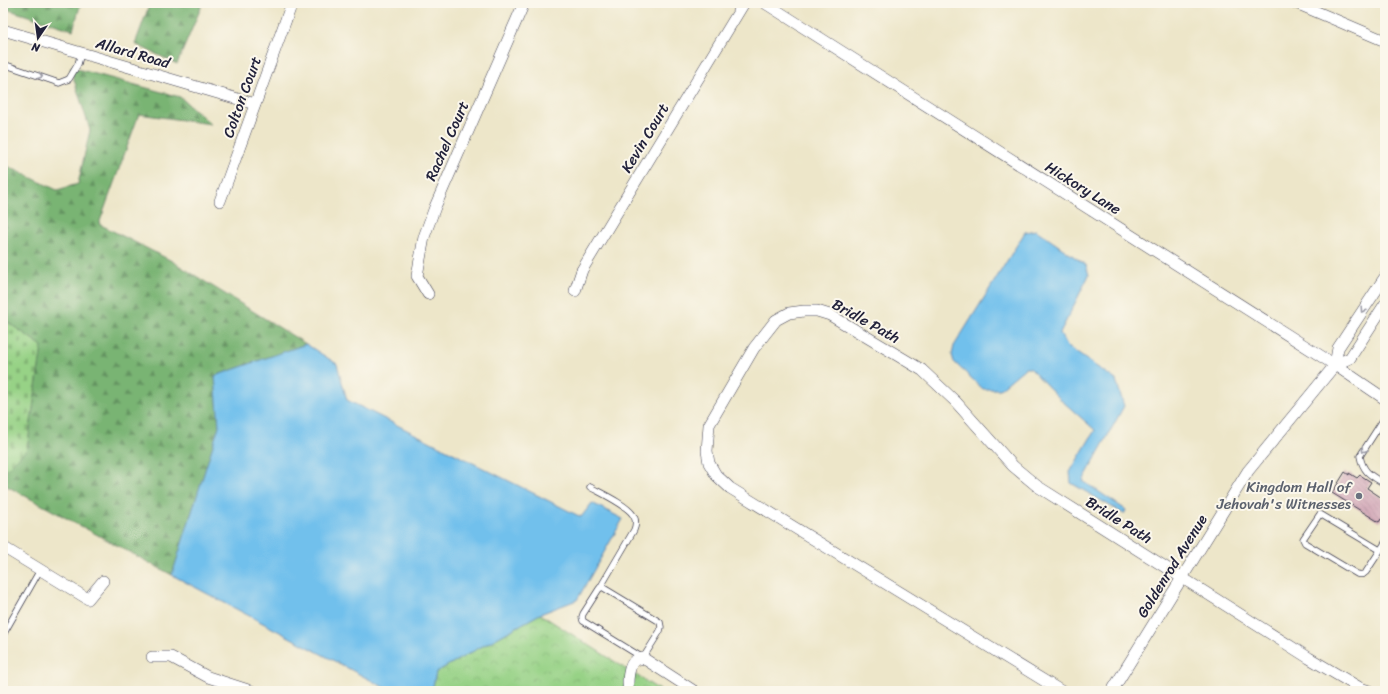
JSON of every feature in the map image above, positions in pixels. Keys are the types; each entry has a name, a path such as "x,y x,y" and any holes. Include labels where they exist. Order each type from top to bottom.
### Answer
{"street":[{"name":"Colton Court","path":"220,201 292,3"},
{"name":"Rachel Court","path":"428,294 417,276 424,238 435,206 524,3"},
{"name":"Kevin Court","path":"575,291 582,270 744,3"},
{"name":"Hickory Lane","path":"765,3 1335,365 1385,399"},
{"path":"1296,3 1385,41"},
{"name":"Allard Road","path":"3,30 255,104"},
{"path":"1335,365 1338,348 1385,277"},
{"path":"1335,365 1350,358 1385,304"},
{"name":"Bridle Path","path":"1061,691 730,488 716,475 709,463 707,451 709,425 754,348 776,320 789,313 804,311 817,311 830,315 922,370 954,400 1013,466 1037,486 1353,684 1369,691"},
{"name":"Goldenrod Avenue","path":"1112,691 1248,471 1335,365"},
{"path":"3,547 88,599 103,581"},
{"path":"152,657 171,657 208,677 251,691"},
{"path":"629,691 627,684 633,663 636,660 643,658 676,687 694,691"}],"lane":[{"path":"3,64 59,83 69,79 78,64 81,53"},
{"path":"1385,417 1360,456 1362,465 1368,473 1385,484"},
{"path":"590,487 625,507 634,516 636,525 582,617 583,620 643,658 660,631 660,622 605,588 600,588"},
{"path":"1380,550 1320,514 1303,539 1305,543 1360,575 1366,572 1385,543"},
{"path":"3,635 40,570"}],"green space":[{"path":"3,3 81,3 73,30 3,8"},
{"path":"150,3 203,3 177,64 135,44"},
{"path":"70,67 180,97 211,124 139,114 99,224 170,260 306,344 215,376 219,426 172,575 3,484 3,473 27,449 42,346 3,319 3,164 57,190 78,184 90,130"},
{"path":"3,319 42,346 27,449 3,473"},
{"path":"540,614 661,691 432,691 436,672"}],"water":[{"path":"1036,230 1086,265 1089,275 1060,333 1068,347 1116,380 1124,406 1083,481 1126,510 1124,514 1071,483 1070,472 1095,430 1061,400 1030,368 1025,368 1000,389 983,389 954,362 952,355 954,346 1025,232"},
{"path":"306,344 337,364 347,400 581,517 592,503 623,519 577,600 540,614 436,672 432,691 391,691 172,575 219,426 215,376"}],"building":[{"name":"Kingdom Hall of Jehovah's Witnesses","path":"1345,472 1357,478 1360,475 1371,482 1367,488 1385,500 1385,522 1381,519 1379,522 1332,493"}],"place":[{"name":"Kingdom Hall of Jehovah's Witnesses","path":"1359,496"}]}
